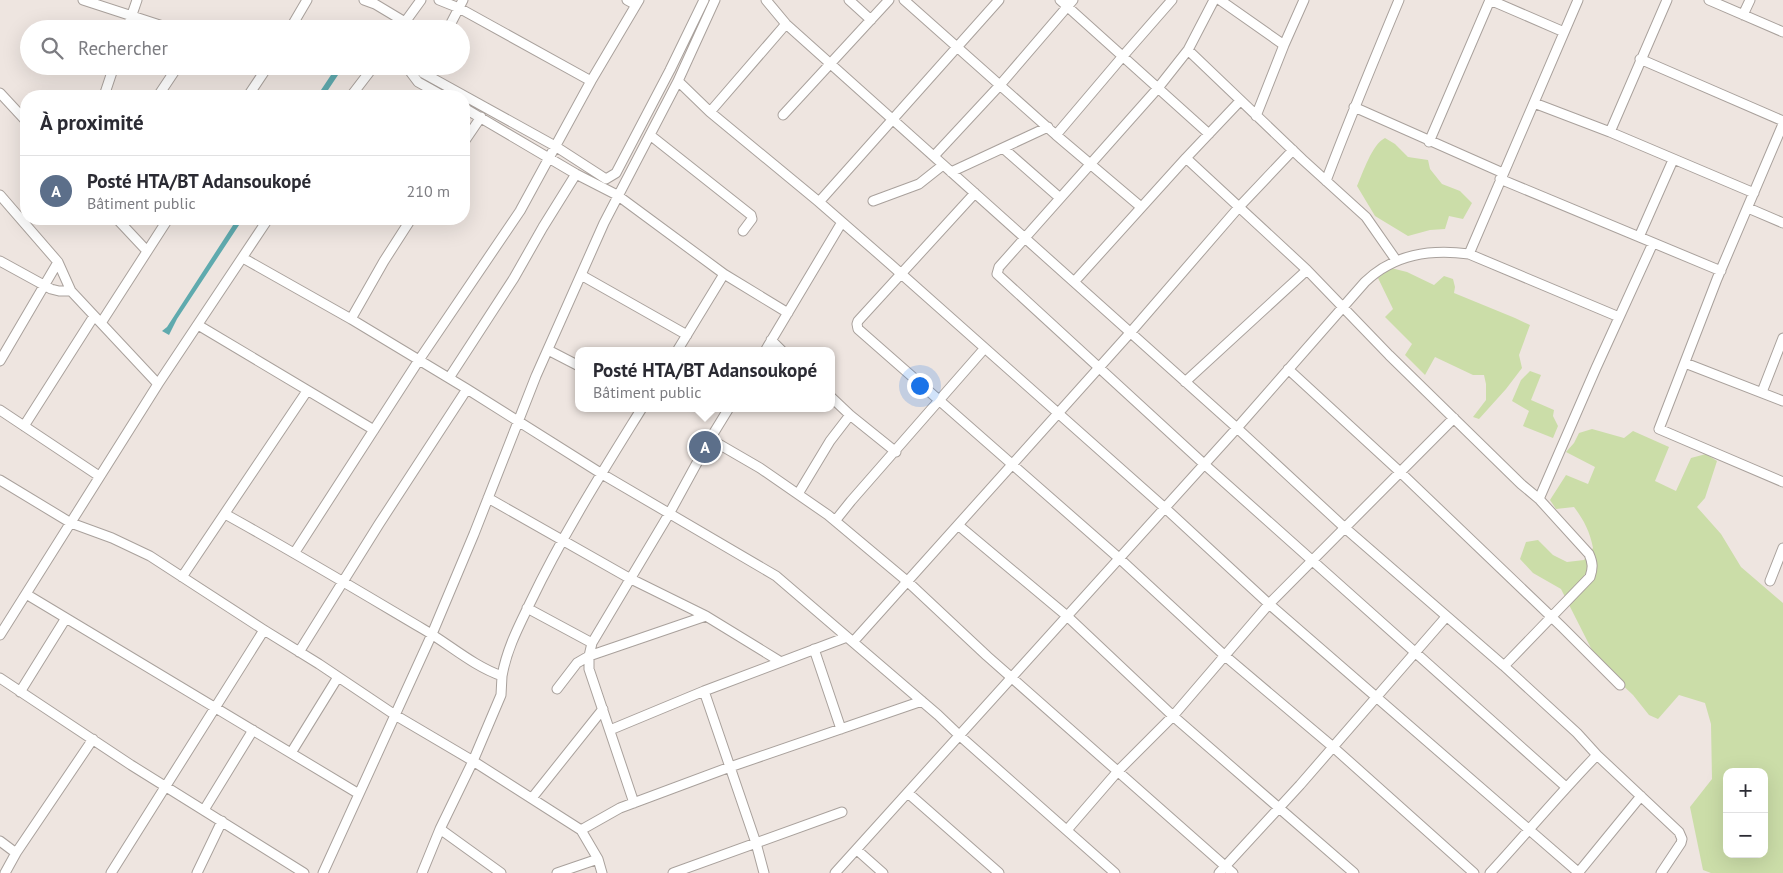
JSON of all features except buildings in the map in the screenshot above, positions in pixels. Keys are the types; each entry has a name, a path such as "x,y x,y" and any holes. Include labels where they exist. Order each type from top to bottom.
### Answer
{"street":[{"path":"84,0 146,20"},
{"path":"130,20 138,0"},
{"path":"295,20 307,0"},
{"path":"364,0 374,4 397,20"},
{"path":"407,20 421,0"},
{"path":"439,0 461,4 591,81"},
{"path":"295,552 419,360 520,211 591,81 638,3 627,0"},
{"path":"470,96 606,179 616,173 704,0"},
{"path":"323,873 432,634 518,420 580,275 617,196 678,80 715,0"},
{"path":"766,0 786,24 1237,428 1344,528 1504,666 1577,733 1597,755 1678,832 1682,839 1661,873"},
{"path":"849,0 871,20"},
{"path":"783,115 889,0"},
{"path":"904,0 1056,135 1141,207"},
{"path":"819,202 999,0"},
{"path":"1060,0 1070,3 1123,56 1209,134"},
{"path":"1056,135 1172,0"},
{"path":"1214,0 1188,50 1158,88 1024,238 999,268 997,274 1204,464 1566,787"},
{"path":"1220,0 1284,44"},
{"path":"1256,116 1284,44 1304,0"},
{"path":"1326,181 1354,107 1374,64 1399,0"},
{"path":"1429,142 1490,0 1564,32"},
{"path":"1468,254 1578,0"},
{"path":"1610,132 1667,0"},
{"path":"1709,0 1783,32"},
{"path":"1744,15 1750,0"},
{"path":"934,156 1000,85 1070,3"},
{"path":"453,20 461,4"},
{"path":"710,112 786,24"},
{"path":"1188,50 1240,101 1366,217 1396,260"},
{"path":"1640,59 1783,122 1721,271 1659,429 1783,482"},
{"path":"106,90 111,75"},
{"path":"162,90 172,75"},
{"path":"252,90 262,75"},
{"path":"356,90 367,75"},
{"path":"413,75 418,82 432,90"},
{"path":"418,82 422,75"},
{"path":"435,75 460,90"},
{"path":"678,80 710,112 842,222 1165,508 1269,604 1579,873 1641,796"},
{"path":"0,93 20,115"},
{"path":"1074,282 1240,101"},
{"path":"1534,103 1610,132 1754,193"},
{"path":"1354,107 1501,176 1721,271"},
{"path":"470,111 617,196 724,274 788,313"},
{"path":"470,133 481,117"},
{"path":"951,172 1048,127"},
{"path":"650,135 751,215 752,219 743,230"},
{"path":"1003,148 1060,198"},
{"path":"610,730 704,691 814,649 850,640 908,582 1012,463 1130,333 1239,207 1293,150"},
{"path":"1186,158 1307,270 1389,355 1539,499 1589,554 1593,562 1590,577 1504,666"},
{"path":"1639,237 1673,160"},
{"path":"873,201 919,184 943,164"},
{"path":"449,378 514,278 543,226 576,174"},
{"path":"975,194 858,321 857,327 1120,559 1224,655 1333,746 1474,873"},
{"path":"0,195 20,218"},
{"path":"1748,208 1783,223"},
{"path":"767,347 842,222"},
{"path":"26,225 58,262 71,291 158,384"},
{"path":"123,225 147,251"},
{"path":"24,426 164,225"},
{"path":"0,635 158,384 264,225"},
{"path":"351,319 407,225"},
{"path":"1539,499 1653,243"},
{"path":"835,873 1120,559 1373,274 1396,260 1440,252 1468,254 1619,317"},
{"path":"243,258 351,319 668,514 776,576 922,701 1115,873"},
{"path":"0,261 43,285 60,291 71,291"},
{"path":"0,361 58,262"},
{"path":"1185,382 1307,270"},
{"path":"680,347 724,274"},
{"path":"580,275 687,335"},
{"path":"198,325 374,430"},
{"path":"1762,392 1783,338"},
{"path":"771,340 778,347"},
{"path":"835,521 984,349"},
{"path":"548,350 575,364"},
{"path":"1685,363 1783,401"},
{"path":"1288,369 1399,471 1620,685"},
{"path":"299,652 384,515 467,389"},
{"path":"182,577 307,391"},
{"path":"835,401 896,452"},
{"path":"0,410 99,476"},
{"path":"422,873 501,695 505,656 563,540 640,412"},
{"path":"634,802 589,669 592,642 727,412"},
{"path":"798,494 830,442 850,415"},
{"path":"1067,830 1118,771 1173,716 1269,604 1399,471 1454,418"},
{"path":"710,439 760,468 835,521 908,582 1012,678 1118,771 1222,870 1233,873"},
{"path":"0,480 71,523 132,546 395,715 532,798 581,830 598,859 602,873"},
{"path":"488,498 630,578 706,616 781,662"},
{"path":"225,514 295,552 432,634 489,671 502,676"},
{"path":"958,525 1067,616 1173,716 1354,873"},
{"path":"1770,582 1783,548"},
{"path":"26,594 359,794"},
{"path":"528,608 592,642"},
{"path":"557,689 577,663 589,656 706,616"},
{"path":"1222,870 1300,786 1446,617"},
{"path":"20,692 66,618"},
{"path":"111,873 264,630"},
{"path":"814,649 841,729"},
{"path":"291,753 338,677"},
{"path":"0,678 304,873"},
{"path":"704,691 756,843 764,873"},
{"path":"581,830 634,802 922,701"},
{"path":"532,798 603,709"},
{"path":"204,810 253,730"},
{"path":"4,873 93,739"},
{"path":"1490,873 1597,755"},
{"path":"908,793 999,873"},
{"path":"672,873 842,812"},
{"path":"197,873 222,821"},
{"path":"440,830 500,873"},
{"path":"0,841 16,853"},
{"path":"857,850 883,873"},
{"path":"557,873 598,859"}],"green space":[{"path":"1385,138 1395,144 1408,157 1428,160 1430,169 1442,184 1460,191 1472,203 1463,219 1449,216 1445,229 1430,230 1408,236 1375,216 1357,186 1372,152 1380,141"},
{"path":"1391,268 1407,272 1434,285 1444,276 1453,279 1454,293 1530,325 1519,355 1522,368 1479,419 1473,417 1486,400 1484,375 1473,375 1435,357 1425,375 1405,355 1412,344 1385,317 1393,309 1378,278"},
{"path":"1530,371 1541,375 1531,400 1554,410 1553,416 1558,426 1553,438 1523,426 1529,411 1512,401 1521,380"},
{"path":"1592,429 1624,438 1633,431 1669,447 1655,481 1676,491 1691,458 1706,454 1717,461 1705,498 1697,507 1721,534 1741,567 1783,603 1783,873 1711,873 1703,870 1690,807 1712,779 1711,724 1705,703 1679,695 1658,719 1649,715 1633,695 1598,662 1561,589 1533,573 1520,559 1526,542 1538,540 1553,555 1567,562 1584,560 1593,548 1586,526 1574,507 1556,509 1550,500 1566,475 1588,484 1595,467 1566,452 1574,443 1579,433"}],"water":[{"path":"331,75 338,75 328,90 321,90"},
{"path":"233,225 239,225 177,319 169,335 162,331 167,327"}],"place":[{"name":"Posté HTA/BT Adansoukopé","path":"705,447"}]}
